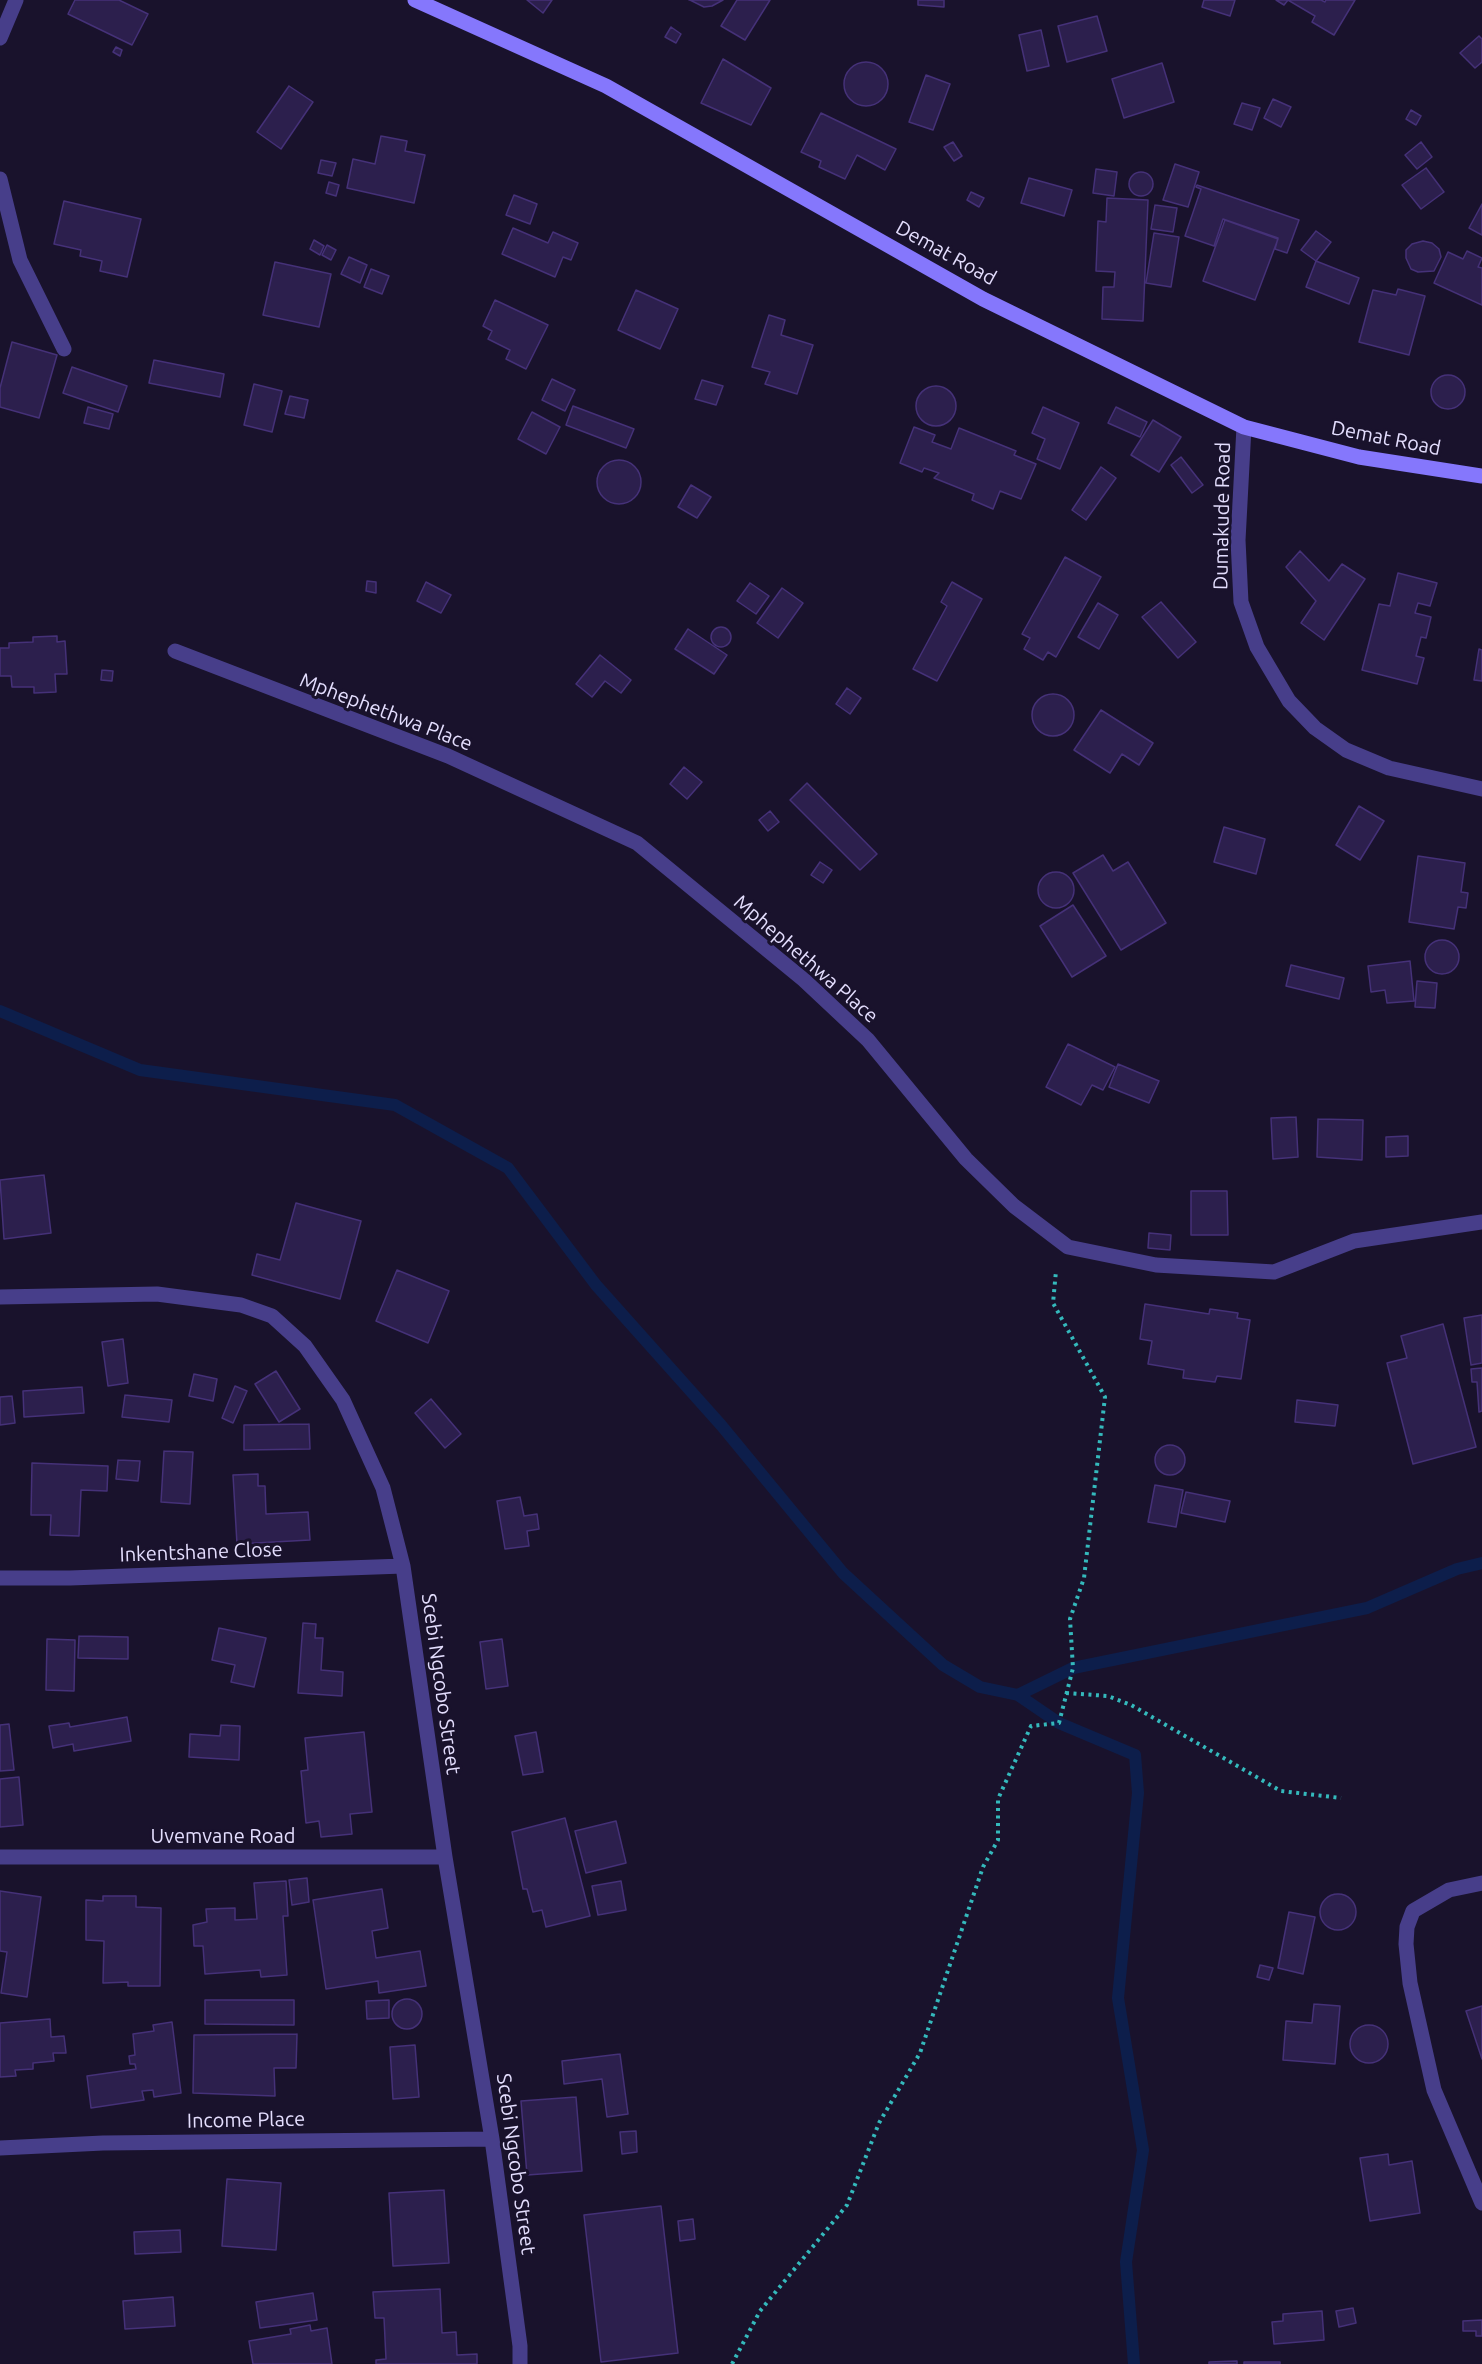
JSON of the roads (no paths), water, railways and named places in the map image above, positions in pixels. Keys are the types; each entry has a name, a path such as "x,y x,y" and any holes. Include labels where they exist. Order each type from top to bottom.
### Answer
{"street":[{"path":"0,38 16,0"},
{"name":"Demat Road","path":"415,0 606,86 984,299 1244,427 1359,457 1482,476"},
{"path":"0,180 20,260 64,349"},
{"name":"Dumakude Road","path":"1244,427 1238,540 1241,602 1257,647 1289,701 1315,728 1346,750 1389,768 1482,789"},
{"name":"Mphephethwa Place","path":"175,651 448,756 637,843 804,980 868,1040 966,1159 1014,1206 1068,1247 1156,1265 1274,1272 1354,1241 1482,1222"},
{"name":"Scebi Ngcobo Street","path":"0,1297 157,1294 241,1305 272,1317 305,1346 343,1400 383,1488 403,1566 445,1857 492,2139 520,2346 520,2364"},
{"name":"Inkentshane Close","path":"0,1578 70,1578 403,1566"},
{"name":"Uvemvane Road","path":"0,1857 445,1857"},
{"path":"1482,1883 1449,1890 1413,1911 1406,1944 1410,1983 1434,2090 1482,2203"},
{"name":"Income Place","path":"0,2148 103,2143 492,2139"}],"waterway":[{"path":"0,1011 140,1070 395,1105 508,1168 596,1285 721,1425 843,1573 943,1665 980,1687 1018,1695 1059,1723 1135,1755 1138,1793 1118,1998 1143,2150 1126,2262 1134,2364"},
{"path":"1018,1695 1073,1668 1367,1608 1457,1569 1482,1563"}]}
